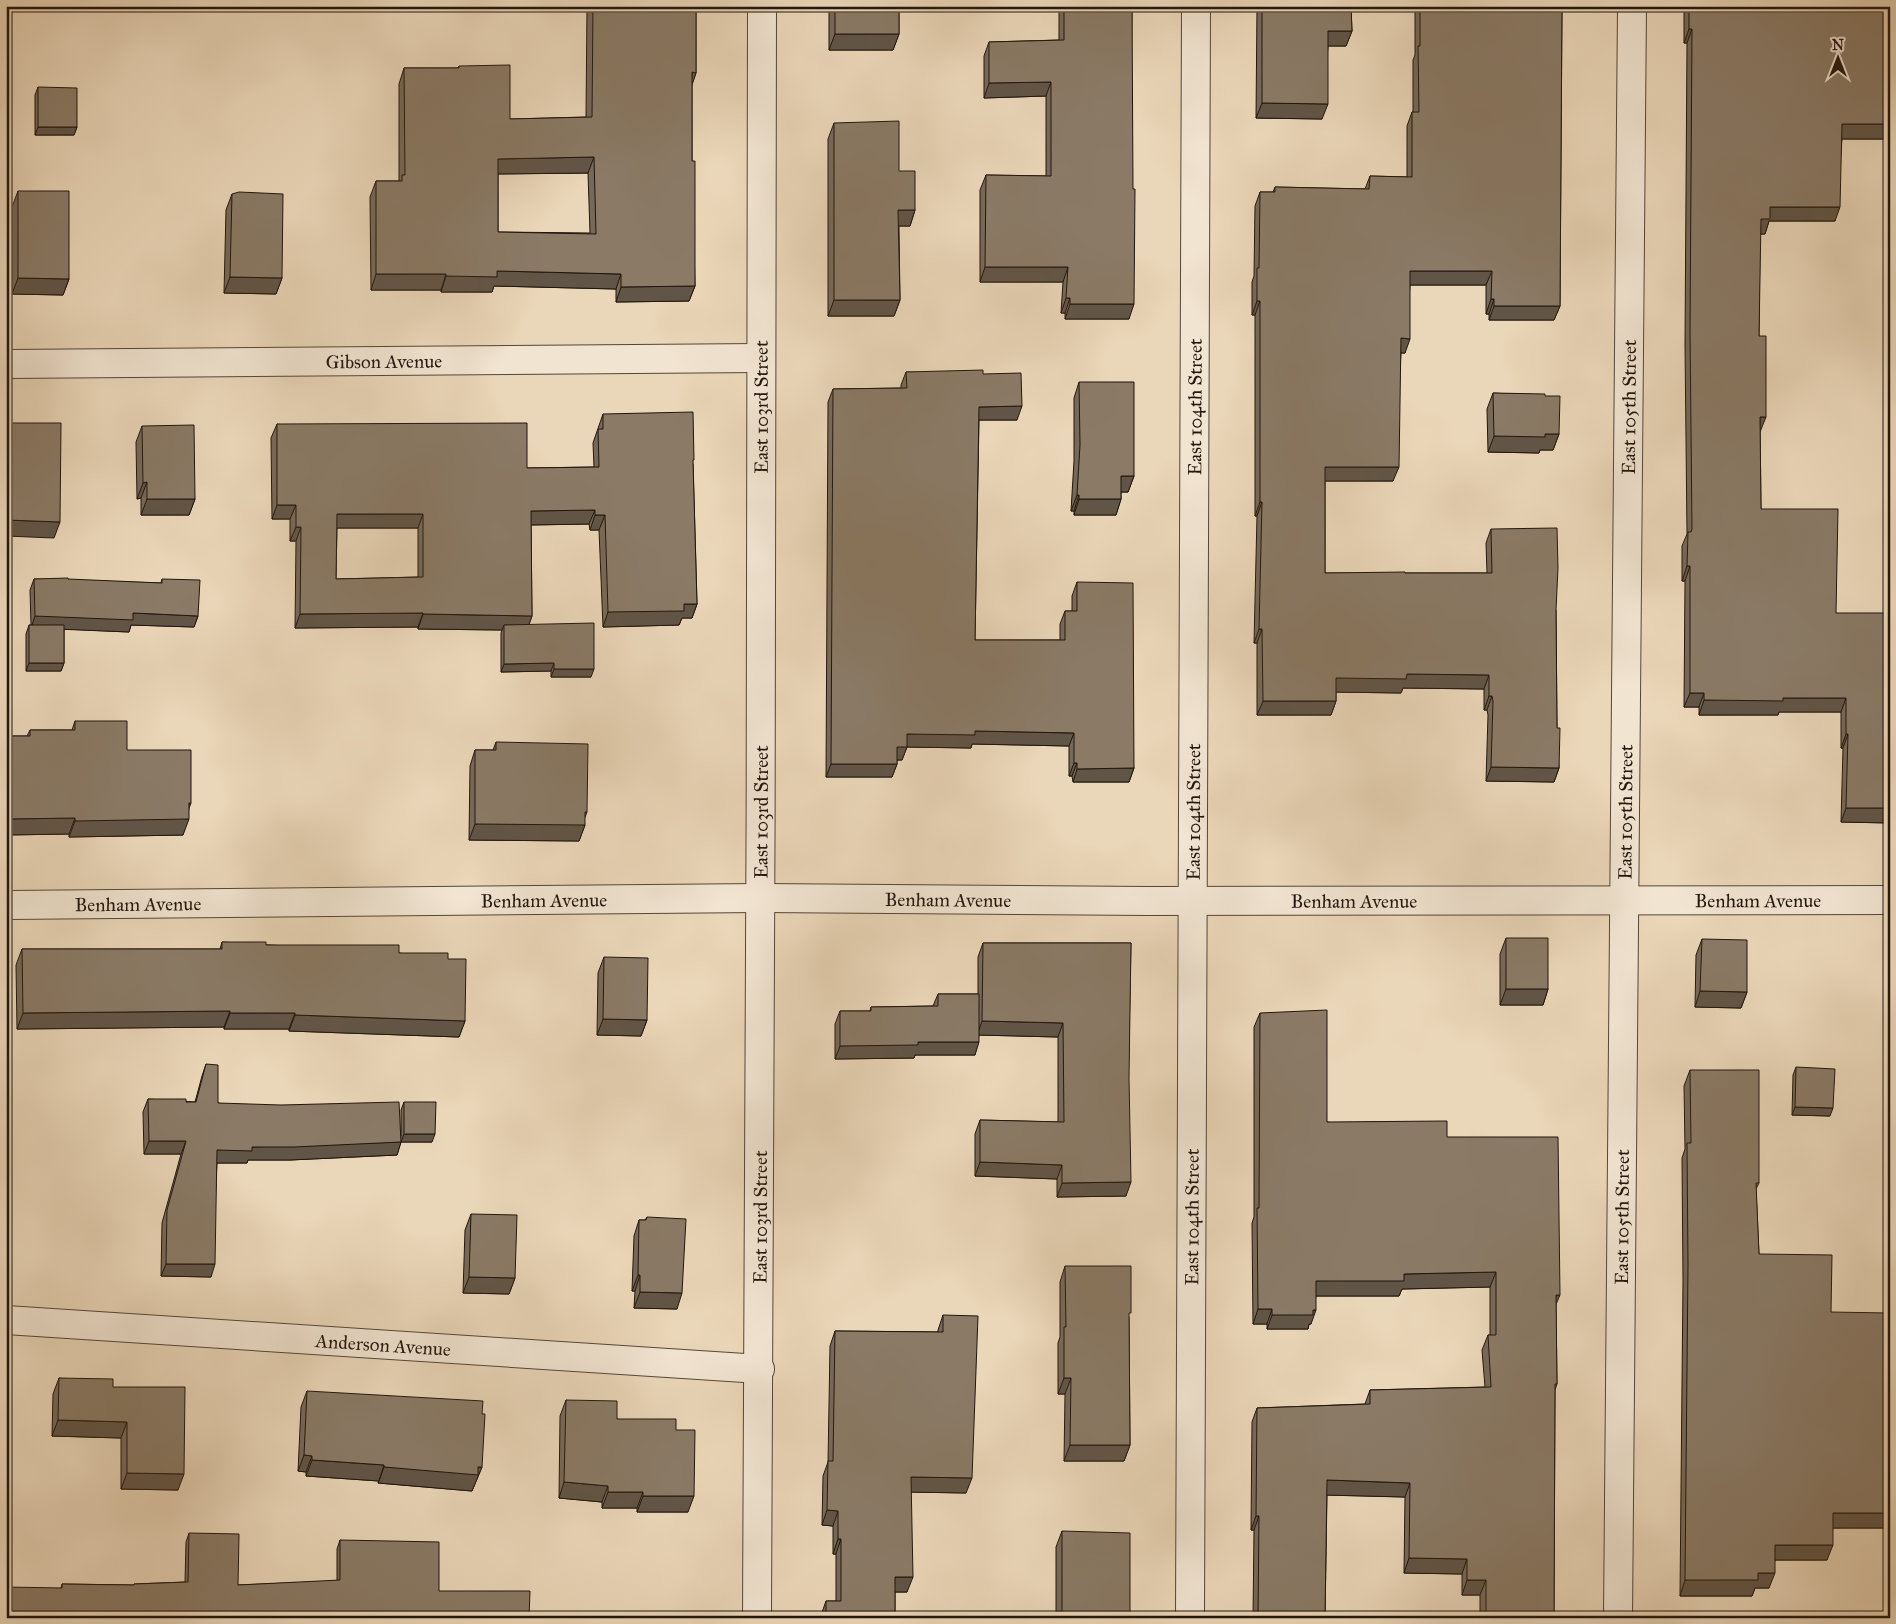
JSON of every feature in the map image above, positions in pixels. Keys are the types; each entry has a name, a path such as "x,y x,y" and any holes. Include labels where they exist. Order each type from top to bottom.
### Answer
{"street":[{"name":"East 103rd Street","path":"758,1618 762,6"},
{"name":"East 104th Street","path":"1190,1618 1196,6"},
{"name":"East 105th Street","path":"1618,1618 1632,6"},
{"name":"Gibson Avenue","path":"6,364 760,358"},
{"name":"Benham Avenue","path":"6,905 760,898 1193,901 1890,900"},
{"name":"Anderson Avenue","path":"6,1320 760,1369"}],"building":[{"path":"593,6 696,6 696,73 692,72 692,161 695,161 695,286 621,287 621,274 497,271 497,277 446,276 446,274 376,274 376,181 402,181 402,175 405,175 404,68 459,68 459,66 510,65 510,119 592,117","holes":["594,157 596,234 498,232 498,159"]},
{"path":"835,6 899,6 899,34 835,34"},
{"path":"1064,6 1132,6 1133,189 1135,189 1134,304 1070,304 1070,298 1066,298 1068,267 985,267 986,175 1051,176 1051,82 989,83 989,42 1064,40"},
{"path":"1262,6 1351,6 1352,31 1328,31 1328,104 1262,103"},
{"path":"1420,6 1562,6 1560,306 1494,306 1494,299 1491,299 1492,271 1410,271 1410,339 1401,338 1399,467 1325,467 1325,573 1492,573 1491,529 1557,528 1556,610 1557,728 1560,728 1559,768 1491,767 1493,701 1492,696 1489,696 1489,675 1407,674 1406,679 1336,678 1336,701 1263,701 1262,629 1259,629 1262,502 1260,502 1260,301 1257,301 1260,192 1275,192 1275,187 1369,189 1370,176 1412,177 1412,112 1419,112 1418,46 1420,46"},
{"path":"1689,6 1890,7 1890,124 1842,124 1840,207 1770,207 1770,219 1761,219 1759,336 1766,336 1766,417 1760,417 1761,509 1838,509 1836,613 1889,613 1890,808 1846,808 1848,734 1846,734 1846,698 1783,698 1783,701 1704,700 1704,693 1690,693 1690,566 1687,566 1688,532 1691,532 1692,529 1690,331 1692,29 1689,29"},
{"path":"38,87 77,88 77,127 38,127"},
{"path":"899,121 899,171 915,171 915,210 898,210 900,300 834,300 834,123"},
{"path":"18,191 69,191 69,279 18,278"},
{"path":"239,192 283,194 282,278 230,277 232,194"},
{"path":"983,370 983,374 1021,373 1022,406 979,407 975,640 1065,640 1065,611 1077,611 1077,582 1133,583 1134,768 1077,769 1077,763 1074,763 1074,733 975,731 975,735 907,734 907,747 897,747 897,764 831,764 833,389 907,388 906,372"},
{"path":"1079,382 1134,382 1134,476 1121,476 1121,499 1079,499 1079,495 1077,495 1080,445"},
{"path":"1493,393 1560,396 1559,434 1545,434 1545,437 1494,436"},
{"path":"693,412 697,604 684,604 684,611 608,612 605,515 595,515 595,510 531,511 532,616 423,613 300,614 301,527 296,527 296,505 277,505 277,424 527,423 527,468 599,467 598,429 603,429 603,414","holes":["337,514 423,514 423,577 336,579"]},
{"path":"6,423 61,423 60,522 6,520"},
{"path":"194,425 195,499 147,499 147,482 143,483 142,426"},
{"path":"68,578 162,583 162,579 200,580 198,616 133,613 133,620 35,616 34,579"},
{"path":"594,623 594,669 554,669 554,663 504,664 504,625"},
{"path":"29,625 64,625 64,663 29,663"},
{"path":"75,721 127,721 127,750 191,750 191,803 189,803 189,819 75,821 75,818 6,819 6,736 30,736 30,730 75,730"},
{"path":"496,742 588,744 587,812 585,812 585,825 475,824 475,750 496,750"},
{"path":"1506,938 1548,938 1548,989 1506,989"},
{"path":"1702,939 1747,940 1747,992 1700,991"},
{"path":"222,942 266,942 266,945 399,945 399,953 448,953 448,959 466,959 465,1021 295,1015 295,1013 230,1013 230,1011 23,1013 22,949 222,949"},
{"path":"983,943 1131,943 1129,1078 1131,1182 1062,1183 1062,1165 980,1162 980,1120 1064,1122 1063,1023 982,1021"},
{"path":"604,957 648,958 647,1020 603,1019"},
{"path":"938,994 979,994 979,1042 918,1042 918,1045 840,1046 840,1011 871,1011 871,1007 938,1006"},
{"path":"1327,1010 1327,1122 1447,1121 1447,1137 1558,1137 1560,1295 1556,1295 1557,1384 1555,1384 1554,1618 1486,1618 1486,1580 1467,1580 1467,1559 1409,1558 1410,1483 1327,1480 1325,1618 1258,1618 1259,1516 1256,1516 1257,1408 1370,1404 1370,1390 1491,1387 1488,1335 1496,1335 1496,1272 1404,1274 1404,1281 1316,1281 1316,1310 1313,1310 1313,1315 1272,1315 1272,1309 1258,1309 1257,1208 1259,1208 1260,1013"},
{"path":"206,1064 218,1065 218,1103 281,1105 399,1102 401,1142 252,1147 252,1151 217,1150 215,1264 166,1264 167,1210 186,1141 149,1141 148,1099 186,1099 186,1102 196,1102"},
{"path":"1796,1067 1835,1069 1833,1108 1795,1107"},
{"path":"1690,1070 1759,1070 1759,1183 1756,1183 1759,1254 1832,1255 1831,1312 1888,1313 1887,1403 1890,1403 1890,1513 1833,1513 1833,1545 1775,1545 1775,1573 1758,1573 1758,1580 1685,1580 1688,1265 1687,1143 1691,1143"},
{"path":"404,1102 436,1102 435,1134 404,1134"},
{"path":"471,1214 517,1215 515,1278 469,1277"},
{"path":"647,1217 686,1219 682,1293 640,1292 640,1275 638,1275 639,1220 646,1220"},
{"path":"1065,1266 1131,1266 1131,1313 1129,1313 1130,1445 1070,1445 1071,1378 1064,1378 1064,1327 1066,1327"},
{"path":"943,1315 978,1316 972,1478 911,1477 913,1577 895,1577 895,1618 826,1618 826,1601 841,1601 841,1539 838,1539 838,1511 827,1510 828,1461 833,1461 835,1331 943,1332"},
{"path":"59,1378 113,1379 113,1387 185,1387 184,1474 127,1473 127,1422 58,1420"},
{"path":"307,1391 483,1401 482,1414 485,1414 482,1467 478,1467 478,1475 312,1460 312,1456 304,1455"},
{"path":"566,1400 617,1401 617,1419 676,1419 676,1430 695,1430 694,1496 643,1496 643,1492 608,1492 608,1486 564,1482"},
{"path":"1062,1531 1130,1533 1130,1618 1062,1618"},
{"path":"189,1533 239,1534 238,1585 340,1580 340,1540 439,1542 439,1591 530,1591 529,1618 6,1618 6,1587 62,1588 62,1584 134,1585 188,1582"}]}
